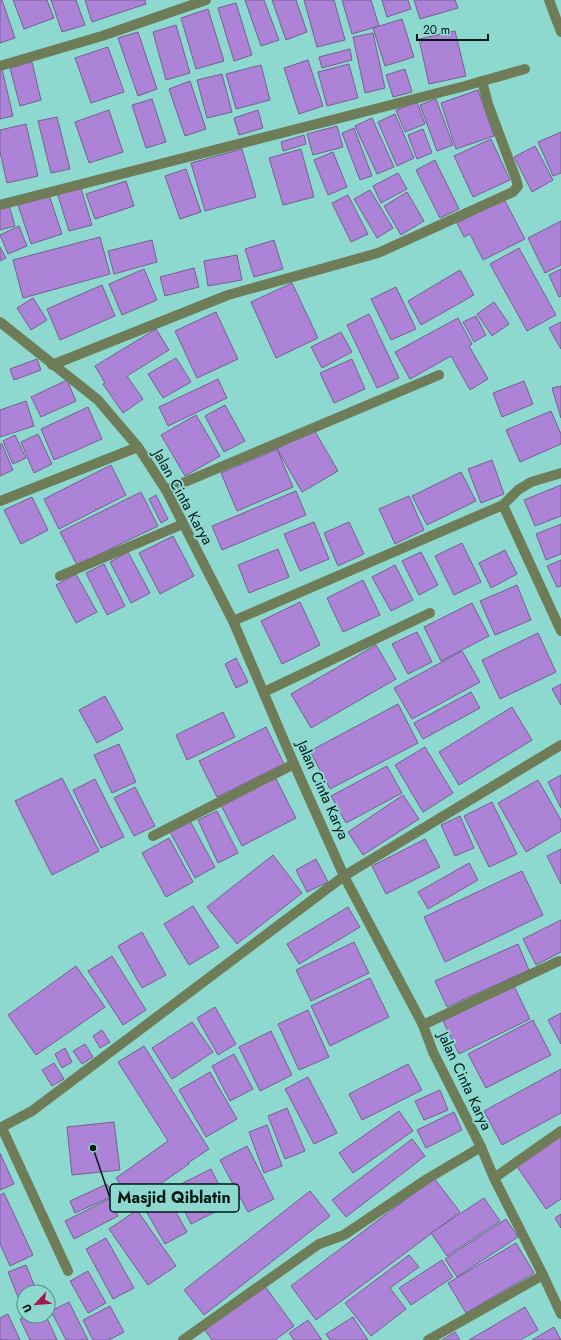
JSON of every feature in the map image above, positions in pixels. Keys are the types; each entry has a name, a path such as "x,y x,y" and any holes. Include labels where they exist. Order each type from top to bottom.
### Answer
{"street":[{"path":"0,66 102,36 206,0"},
{"path":"548,0 561,32"},
{"path":"0,205 482,81 525,68"},
{"path":"52,365 228,295 378,253 513,192 518,186 488,104 482,81"},
{"name":"Jalan Cinta Karya","path":"0,322 52,365 98,400 138,447 166,490 233,620 294,764 344,876 423,1026 433,1052 481,1147 494,1178 561,1314"},
{"path":"166,490 439,375"},
{"path":"0,501 138,447"},
{"path":"233,620 503,505 518,490 531,482 561,473"},
{"path":"503,505 561,630"},
{"path":"60,576 183,524"},
{"path":"264,692 430,613"},
{"path":"68,1271 1,1128 32,1110 344,876 561,745"},
{"path":"153,836 294,764"},
{"path":"423,1026 559,961"},
{"path":"494,1178 561,1131"},
{"path":"183,1340 319,1244 344,1235 427,1180 481,1147"},
{"path":"428,1340 543,1275"}],"building":[{"path":"0,0 2,0 15,38 0,43"},
{"path":"13,0 47,0 54,18 24,29"},
{"path":"51,0 76,0 85,25 62,32"},
{"path":"85,0 145,0 146,4 92,22"},
{"path":"245,0 264,0 279,40 261,46"},
{"path":"272,0 296,0 307,32 286,40"},
{"path":"304,0 334,0 345,40 317,47"},
{"path":"342,0 371,0 379,26 352,34"},
{"path":"382,0 408,0 411,9 387,17"},
{"path":"414,0 455,0 458,8 420,19"},
{"path":"236,3 252,55 234,61 218,8"},
{"path":"208,9 224,61 196,69 181,18"},
{"path":"402,19 414,57 385,66 373,28"},
{"path":"176,25 190,73 166,80 153,32"},
{"path":"455,31 466,76 429,84 419,39"},
{"path":"138,32 157,89 138,96 118,38"},
{"path":"373,33 385,88 365,93 353,37"},
{"path":"108,47 124,92 91,103 75,58"},
{"path":"350,49 352,60 322,68 319,57"},
{"path":"308,60 323,106 299,114 284,68"},
{"path":"32,62 41,100 20,106 10,68"},
{"path":"349,64 358,98 327,106 318,72"},
{"path":"261,65 270,100 236,109 226,74"},
{"path":"0,69 2,69 13,116 0,119"},
{"path":"405,69 412,92 393,97 386,75"},
{"path":"222,74 232,112 207,118 197,80"},
{"path":"190,81 206,129 185,136 169,89"},
{"path":"478,90 494,136 456,149 441,103"},
{"path":"152,99 166,142 146,148 132,105"},
{"path":"436,99 453,145 437,151 420,105"},
{"path":"417,102 425,124 405,132 396,110"},
{"path":"109,110 123,152 89,163 75,122"},
{"path":"258,110 263,128 239,135 234,118"},
{"path":"395,114 414,158 397,166 378,122"},
{"path":"57,117 70,169 51,173 38,121"},
{"path":"372,118 394,167 377,174 355,126"},
{"path":"26,124 38,176 7,183 0,152 0,130"},
{"path":"337,126 343,147 313,155 307,134"},
{"path":"354,128 372,176 360,180 342,133"},
{"path":"423,129 432,153 417,159 408,135"},
{"path":"561,132 561,173 553,176 538,142"},
{"path":"304,135 306,144 283,151 281,142"},
{"path":"491,139 510,180 473,197 454,156"},
{"path":"535,146 553,180 532,192 514,157"},
{"path":"242,149 256,197 205,211 191,163"},
{"path":"301,149 314,197 283,205 269,158"},
{"path":"333,152 347,187 328,195 314,160"},
{"path":"435,160 459,209 440,218 416,170"},
{"path":"186,169 201,212 180,219 165,176"},
{"path":"398,173 407,189 381,203 373,186"},
{"path":"126,181 134,206 95,219 86,194"},
{"path":"80,185 92,225 69,231 57,192"},
{"path":"370,190 393,228 377,238 354,199"},
{"path":"407,192 424,221 401,235 384,206"},
{"path":"49,195 62,234 31,244 18,205"},
{"path":"348,195 368,234 351,242 332,203"},
{"path":"504,199 525,239 483,260 470,234 464,237 457,223"},
{"path":"9,205 15,226 0,230 0,208"},
{"path":"561,221 561,265 545,273 528,238"},
{"path":"19,226 27,246 8,254 0,235"},
{"path":"100,237 110,274 23,298 13,260"},
{"path":"152,240 157,262 114,274 108,251"},
{"path":"274,240 283,269 254,277 245,249"},
{"path":"0,247 6,258 0,261"},
{"path":"519,248 556,315 527,331 490,264"},
{"path":"237,255 242,280 208,286 204,261"},
{"path":"194,268 199,287 165,296 160,277"},
{"path":"144,269 157,300 122,315 109,284"},
{"path":"561,269 561,296 559,297 549,275"},
{"path":"460,270 474,295 421,325 408,301"},
{"path":"292,283 318,338 276,358 251,302"},
{"path":"102,285 115,316 60,340 47,309"},
{"path":"396,287 416,329 391,340 371,299"},
{"path":"33,298 47,320 31,330 17,308"},
{"path":"494,302 509,324 492,336 477,314"},
{"path":"216,312 238,359 197,378 175,331"},
{"path":"369,314 399,378 377,388 347,325"},
{"path":"476,316 486,335 474,342 463,322"},
{"path":"458,318 472,344 469,346 488,379 470,390 451,356 410,379 395,352"},
{"path":"561,322 561,349 549,328"},
{"path":"156,329 169,350 127,376 143,399 123,413 103,384 105,383 95,366"},
{"path":"341,332 352,352 322,368 311,347"},
{"path":"176,358 191,382 163,398 148,374"},
{"path":"37,359 41,370 14,380 10,369"},
{"path":"352,359 365,389 334,403 320,373"},
{"path":"218,379 227,398 168,426 159,407"},
{"path":"67,380 76,401 41,417 31,397"},
{"path":"524,381 533,404 502,417 493,393"},
{"path":"561,386 561,418 552,388"},
{"path":"26,401 34,426 0,437 0,410"},
{"path":"225,405 245,441 224,452 205,416"},
{"path":"88,407 102,439 54,460 41,429"},
{"path":"551,411 561,434 561,444 520,462 506,430"},
{"path":"196,415 220,456 185,476 161,435"},
{"path":"313,428 338,471 302,492 277,449"},
{"path":"38,434 52,464 34,473 21,442"},
{"path":"15,435 26,458 13,464 3,441"},
{"path":"0,444 2,444 13,470 0,476"},
{"path":"277,449 293,487 237,511 221,473"},
{"path":"492,460 504,494 481,503 468,469"},
{"path":"111,465 126,495 59,529 44,499"},
{"path":"461,472 476,501 427,525 412,496"},
{"path":"561,485 561,516 535,526 524,500"},
{"path":"296,491 306,515 222,550 212,526"},
{"path":"141,492 158,526 77,565 60,532"},
{"path":"156,495 168,519 161,523 149,499"},
{"path":"409,496 424,530 395,544 379,509"},
{"path":"32,497 48,530 21,544 4,510"},
{"path":"314,522 329,559 300,571 284,534"},
{"path":"349,522 364,554 338,566 324,533"},
{"path":"561,524 561,554 546,560 536,534"},
{"path":"173,536 194,576 160,594 139,553"},
{"path":"462,543 481,582 454,595 435,556"},
{"path":"278,549 289,577 249,593 238,565"},
{"path":"505,550 517,574 491,588 479,563"},
{"path":"128,552 150,593 131,603 110,562"},
{"path":"421,552 438,585 419,595 402,561"},
{"path":"561,560 561,586 557,587 547,566"},
{"path":"104,564 125,606 107,615 86,573"},
{"path":"395,565 413,600 391,611 372,577"},
{"path":"76,574 97,612 76,623 56,585"},
{"path":"363,580 380,615 343,632 327,598"},
{"path":"517,585 531,620 495,635 480,601"},
{"path":"300,602 320,645 282,664 261,621"},
{"path":"472,603 489,636 441,661 424,627"},
{"path":"417,632 432,662 408,674 392,644"},
{"path":"538,633 556,672 500,699 482,660"},
{"path":"376,645 396,679 311,728 291,694"},
{"path":"462,651 480,682 412,719 394,688"},
{"path":"236,658 248,682 236,688 225,664"},
{"path":"561,684 561,705 552,689"},
{"path":"471,692 480,708 423,739 414,723"},
{"path":"105,696 123,729 97,743 79,710"},
{"path":"398,704 418,743 330,789 310,751"},
{"path":"512,707 532,740 459,785 439,752"},
{"path":"223,712 235,737 187,760 176,735"},
{"path":"266,727 284,764 217,797 199,761"},
{"path":"119,744 136,782 112,793 94,755"},
{"path":"425,747 453,793 423,812 395,765"},
{"path":"387,766 402,793 346,823 331,796"},
{"path":"561,775 561,808 548,782"},
{"path":"275,777 296,818 242,846 221,805"},
{"path":"62,778 99,851 52,875 15,801"},
{"path":"95,779 124,837 101,848 73,790"},
{"path":"538,780 561,820 561,831 526,852 498,803"},
{"path":"135,787 155,826 134,836 114,798"},
{"path":"403,795 419,819 363,855 348,832"},
{"path":"492,802 517,854 489,867 464,816"},
{"path":"217,811 238,853 218,863 198,820"},
{"path":"460,816 474,848 455,856 441,825"},
{"path":"190,821 215,867 195,878 170,832"},
{"path":"169,838 193,882 166,897 142,853"},
{"path":"425,839 440,867 386,894 372,866"},
{"path":"561,849 561,884 547,856"},
{"path":"273,855 302,893 237,944 207,907"},
{"path":"316,859 328,882 307,892 296,870"},
{"path":"469,863 478,880 428,909 418,892"},
{"path":"522,871 543,915 445,962 424,917"},
{"path":"193,906 219,947 189,965 164,924"},
{"path":"348,907 360,927 299,964 287,944"},
{"path":"561,920 561,952 536,965 523,939"},
{"path":"142,932 166,975 142,988 118,946"},
{"path":"354,942 369,973 311,1001 296,970"},
{"path":"518,944 529,970 447,1007 435,981"},
{"path":"112,956 146,1010 123,1025 88,971"},
{"path":"76,966 105,1007 36,1055 8,1015"},
{"path":"370,978 389,1017 330,1046 311,1006"},
{"path":"514,986 530,1019 459,1054 443,1021"},
{"path":"215,1007 236,1044 218,1055 197,1018"},
{"path":"308,1010 329,1057 299,1070 278,1024"},
{"path":"561,1013 561,1044 548,1020"},
{"path":"533,1020 551,1055 486,1088 468,1054"},
{"path":"192,1022 213,1052 172,1079 152,1048"},
{"path":"102,1030 110,1042 100,1048 93,1036"},
{"path":"271,1031 292,1075 260,1091 239,1047"},
{"path":"85,1044 93,1057 82,1064 73,1051"},
{"path":"144,1046 209,1149 133,1203 116,1178 168,1141 118,1062"},
{"path":"65,1048 72,1062 62,1068 55,1054"},
{"path":"234,1054 253,1089 230,1101 212,1066"},
{"path":"54,1063 64,1079 52,1086 42,1070"},
{"path":"408,1064 422,1090 362,1120 349,1094"},
{"path":"561,1069 561,1113 502,1145 484,1111"},
{"path":"210,1072 237,1119 206,1137 179,1090"},
{"path":"308,1077 337,1133 314,1144 285,1089"},
{"path":"440,1090 448,1110 424,1120 415,1101"},
{"path":"287,1108 305,1151 285,1159 268,1116"},
{"path":"399,1111 413,1131 353,1173 339,1153"},
{"path":"454,1112 462,1130 426,1148 417,1130"},
{"path":"114,1122 120,1170 72,1175 67,1127"},
{"path":"267,1125 282,1166 264,1173 249,1132"},
{"path":"561,1135 561,1199 546,1209 516,1165"},
{"path":"412,1139 425,1156 346,1217 332,1200"},
{"path":"247,1146 274,1199 248,1212 220,1160"},
{"path":"0,1153 14,1184 0,1190"},
{"path":"211,1169 229,1205 191,1224 173,1188"},
{"path":"434,1178 460,1212 316,1320 291,1286"},
{"path":"107,1184 113,1196 75,1213 70,1201"},
{"path":"310,1191 330,1216 204,1315 184,1290"},
{"path":"4,1193 33,1255 10,1266 0,1244 0,1195"},
{"path":"166,1194 187,1232 165,1244 143,1206"},
{"path":"484,1198 500,1221 447,1256 431,1233"},
{"path":"109,1199 118,1216 74,1239 65,1221"},
{"path":"137,1210 176,1266 148,1285 109,1229"},
{"path":"561,1214 561,1228 555,1218"},
{"path":"506,1219 518,1237 457,1277 445,1259"},
{"path":"106,1238 134,1288 113,1299 86,1249"},
{"path":"516,1243 534,1273 466,1313 448,1283"},
{"path":"409,1255 419,1267 390,1288 406,1309 371,1336 345,1303"},
{"path":"442,1260 453,1277 411,1305 399,1288"},
{"path":"26,1265 34,1284 16,1284 16,1292 8,1272"},
{"path":"88,1271 106,1303 88,1313 70,1281"},
{"path":"264,1285 294,1326 275,1340 212,1340 204,1329"},
{"path":"69,1302 88,1340 66,1340 56,1321 56,1308"},
{"path":"110,1306 124,1332 109,1340 93,1340 83,1320"},
{"path":"525,1307 538,1330 520,1340 469,1340"},
{"path":"8,1314 20,1340 0,1340 0,1318"},
{"path":"353,1317 368,1340 330,1340 326,1334"},
{"path":"308,1320 322,1340 294,1340 289,1333"},
{"path":"22,1324 50,1324 57,1340 30,1340"},
{"path":"554,1327 561,1340 532,1340"},
{"path":"455,1332 460,1340 442,1340"}],"place":[{"name":"Masjid Qiblatin","path":"93,1148"}]}
